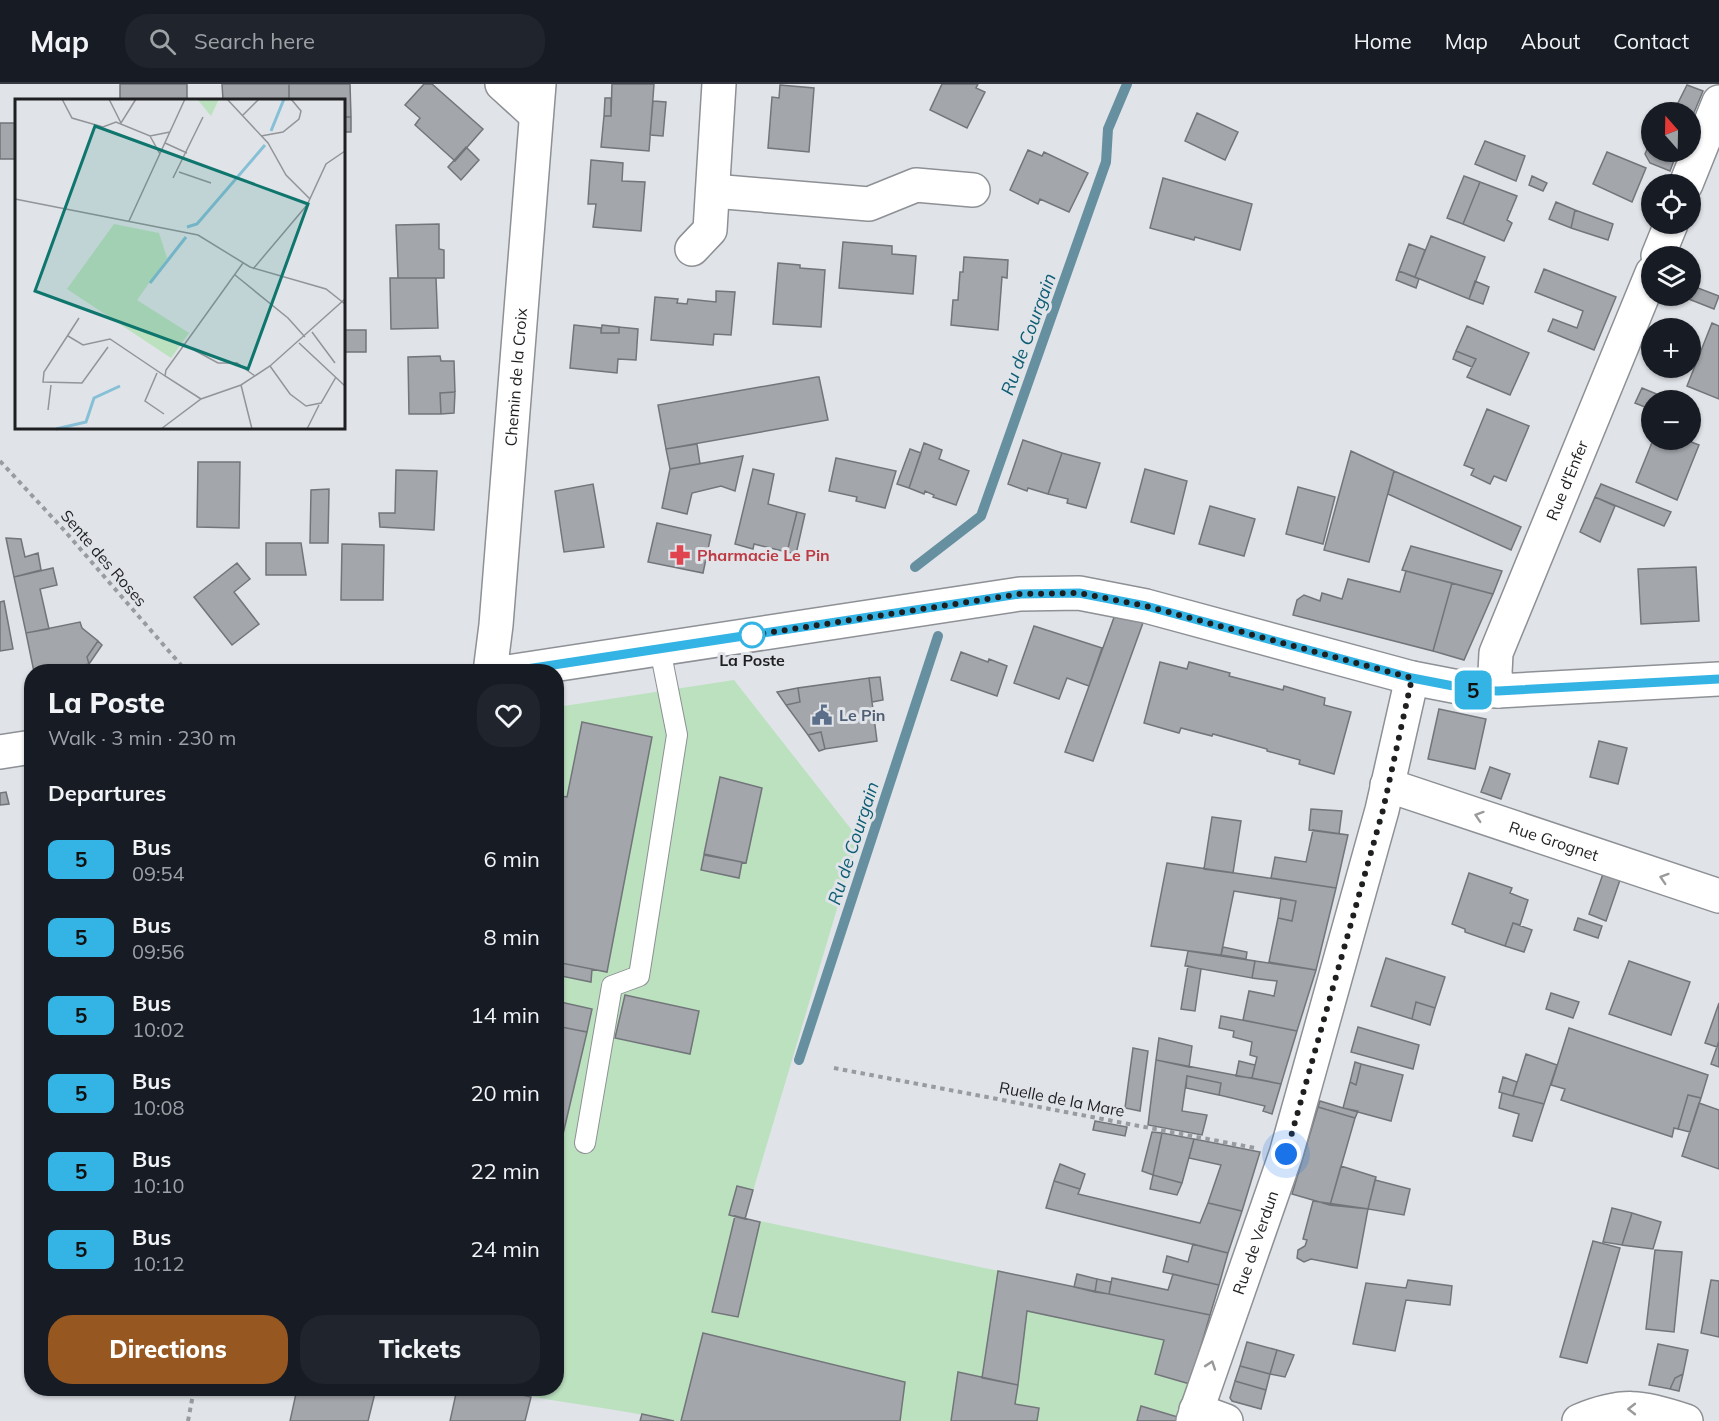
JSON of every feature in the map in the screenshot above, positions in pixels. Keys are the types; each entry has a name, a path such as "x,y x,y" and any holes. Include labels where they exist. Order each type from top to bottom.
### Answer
{"street":[{"path":"502,84 538,100"},
{"path":"692,249 710,230 719,84"},
{"name":"Chemin de la Croix","path":"491,664 538,100"},
{"path":"1690,174 1719,102"},
{"path":"712,191 869,204 916,185 973,190"},
{"name":"Rue d'Enfer","path":"1498,691 1495,673 1496,653 1641,300"},
{"path":"560,664 1020,594 1079,593 1146,606 1412,678 1474,690 1498,691 1719,679"},
{"name":"Rue de Verdun","path":"1194,1415 1286,1154 1383,810 1412,678"},
{"path":"0,752 24,748"},
{"name":"Rue Grognet","path":"1387,785 1719,896"},
{"path":"1579,1421 1599,1412 1629,1407 1652,1409 1686,1421"},
{"path":"1194,1415 1226,1421"}],"lane":[{"path":"585,1143 612,986 639,976 677,735 660,649"}],"path":[{"name":"Sente des Roses","path":"0,461 63,529 180,664"},
{"name":"Ruelle de la Mare","path":"834,1068 1286,1154"},
{"path":"188,1421 193,1396"}],"green space":[{"path":"734,680 858,838 745,1218 1210,1315 1180,1421 674,1421 530,1396 564,1396 564,706"}],"building":[{"path":"120,84 187,84 187,99 120,99"},
{"path":"222,84 289,84 289,99 223,99"},
{"path":"289,84 350,84 351,117 345,117 345,99 289,99"},
{"path":"424,84 432,84 483,129 455,161 415,125 420,118 405,105"},
{"path":"612,84 654,84 649,151 601,147 604,116 611,116"},
{"path":"942,84 978,84 976,88 985,92 967,128 930,110"},
{"path":"780,85 814,88 809,152 768,148 772,97 779,98"},
{"path":"1687,85 1703,91 1698,102 1678,102"},
{"path":"605,98 611,98 611,116 604,116"},
{"path":"653,101 666,102 663,136 650,135"},
{"path":"1197,113 1238,132 1225,160 1185,141"},
{"path":"345,117 351,117 351,132 345,132"},
{"path":"0,123 15,123 15,159 0,159"},
{"path":"1485,141 1525,156 1516,181 1475,164"},
{"path":"466,147 479,160 461,180 448,167"},
{"path":"1028,150 1042,156 1044,152 1088,173 1069,212 1040,199 1038,204 1010,190"},
{"path":"1607,152 1646,168 1644,174 1641,174 1641,180 1632,202 1593,184"},
{"path":"591,160 623,163 622,181 645,182 641,231 593,227 596,204 588,204"},
{"path":"1649,162 1673,162 1670,171"},
{"path":"1464,176 1480,182 1463,224 1447,218"},
{"path":"1532,176 1547,183 1543,191 1529,185"},
{"path":"1163,178 1252,204 1240,250 1195,237 1194,240 1150,228"},
{"path":"1480,182 1517,196 1507,220 1512,223 1504,241 1463,224"},
{"path":"1556,202 1575,210 1571,228 1549,219"},
{"path":"1575,210 1613,224 1608,240 1571,228"},
{"path":"439,224 439,249 444,250 444,278 398,278 396,225"},
{"path":"1431,236 1485,257 1469,299 1415,277"},
{"path":"843,242 892,246 892,254 916,256 913,294 839,288"},
{"path":"1409,244 1425,250 1415,277 1399,271"},
{"path":"964,257 1008,260 1007,278 1002,277 998,330 951,325 953,300 958,300 960,272 963,272"},
{"path":"778,263 825,270 821,327 773,324"},
{"path":"1544,269 1616,297 1594,350 1548,331 1553,319 1577,328 1583,311 1535,292"},
{"path":"1399,271 1419,279 1416,288 1396,280"},
{"path":"390,278 436,278 438,328 391,329"},
{"path":"1475,281 1489,287 1483,304 1469,299"},
{"path":"1701,289 1719,296 1714,309 1701,304"},
{"path":"716,291 735,292 731,335 714,334 713,345 651,340 655,297 678,299 677,303 687,304 688,299 716,302"},
{"path":"1712,323 1719,326 1719,399 1687,386 1690,378 1701,378 1701,351"},
{"path":"574,325 601,328 601,333 619,333 619,327 638,329 636,360 618,359 617,373 570,368"},
{"path":"602,325 619,327 619,333 601,333"},
{"path":"1467,326 1529,353 1510,395 1467,377 1476,359 1456,351"},
{"path":"345,330 366,330 366,352 345,352"},
{"path":"1456,351 1476,359 1472,367 1453,359"},
{"path":"440,356 441,361 454,361 455,392 440,393 441,414 409,414 408,357"},
{"path":"819,377 828,420 666,449 658,405"},
{"path":"1641,390 1641,405 1635,403"},
{"path":"455,392 454,413 441,414 440,393"},
{"path":"1487,409 1529,426 1506,481 1494,476 1490,484 1471,475 1474,469 1464,465"},
{"path":"1023,440 1062,453 1048,494 1028,488 1027,491 1008,484"},
{"path":"924,443 942,450 939,459 969,471 956,505 933,497 934,495 925,491 924,494 909,488"},
{"path":"697,444 700,464 670,469 666,449"},
{"path":"910,449 921,453 909,488 897,484"},
{"path":"1649,450 1697,450 1677,500 1636,482"},
{"path":"1351,451 1394,471 1369,562 1324,550"},
{"path":"1062,453 1100,463 1086,508 1067,503 1068,499 1048,494"},
{"path":"743,456 735,491 721,486 692,493 687,514 662,508 670,469"},
{"path":"836,458 896,471 885,508 856,501 857,497 829,491"},
{"path":"198,462 240,462 239,528 197,527"},
{"path":"753,469 774,474 768,504 797,512 787,552 754,544 753,549 735,544"},
{"path":"1145,469 1187,481 1174,534 1131,522"},
{"path":"396,470 437,471 434,530 380,527 379,513 395,513"},
{"path":"1394,471 1521,527 1511,550 1388,494"},
{"path":"593,484 604,547 564,552 555,491"},
{"path":"1601,484 1671,512 1664,526 1595,497"},
{"path":"1298,487 1335,497 1323,544 1286,534"},
{"path":"329,489 328,543 310,543 311,490"},
{"path":"1595,497 1615,506 1600,542 1580,532"},
{"path":"1210,506 1255,519 1244,556 1199,544"},
{"path":"797,512 805,514 796,554 787,552"},
{"path":"657,523 711,535 703,573 648,562"},
{"path":"6,538 21,539 25,557 38,553 41,570 14,577"},
{"path":"266,543 301,543 306,575 266,575"},
{"path":"342,544 384,545 383,600 341,600"},
{"path":"1411,546 1502,571 1493,594 1402,570"},
{"path":"237,563 250,579 234,592 259,624 232,645 194,597"},
{"path":"1696,567 1699,621 1641,624 1638,569"},
{"path":"53,568 57,585 40,589 49,629 26,633 14,577"},
{"path":"1406,571 1452,583 1433,651 1293,615 1297,600 1304,595 1320,601 1322,593 1342,599 1348,579 1400,592"},
{"path":"1452,583 1493,594 1464,660 1433,651"},
{"path":"4,601 13,649 0,651 0,602"},
{"path":"1116,612 1144,620 1093,761 1065,752"},
{"path":"80,622 82,628 98,641 87,657 89,664 32,664 26,633"},
{"path":"1034,626 1102,648 1089,686 1067,678 1059,699 1014,683"},
{"path":"98,641 102,645 89,664 87,657"},
{"path":"961,652 1007,666 997,696 951,680"},
{"path":"1160,662 1187,669 1189,662 1230,673 1229,676 1283,690 1284,686 1325,698 1324,705 1351,712 1334,774 1299,764 1300,760 1267,751 1267,749 1213,734 1212,736 1181,728 1179,733 1144,723"},
{"path":"880,677 883,700 872,702 869,678"},
{"path":"869,678 877,741 825,749 821,732 808,735 786,705 800,702 798,688"},
{"path":"798,688 800,702 786,705 777,692"},
{"path":"1439,709 1486,719 1475,769 1428,759"},
{"path":"582,722 652,737 607,972 564,964 564,796 567,797"},
{"path":"821,732 825,749 819,751 808,735"},
{"path":"1599,741 1627,748 1618,784 1590,777"},
{"path":"1490,767 1510,774 1501,799 1481,792"},
{"path":"720,777 762,788 746,863 704,854"},
{"path":"6,792 9,804 0,805 0,793"},
{"path":"1311,809 1342,811 1339,834 1309,830"},
{"path":"1212,817 1241,821 1233,873 1204,869"},
{"path":"1313,830 1348,835 1336,888 1271,878 1275,857 1306,862"},
{"path":"704,855 742,862 739,878 701,870"},
{"path":"1167,863 1336,888 1316,970 1269,962 1278,918 1292,921 1296,901 1234,891 1221,955 1151,946"},
{"path":"1469,873 1512,888 1510,893 1528,900 1520,925 1513,923 1505,946 1465,932 1465,929 1452,924"},
{"path":"1603,874 1620,880 1606,921 1589,914"},
{"path":"1281,898 1296,901 1292,921 1278,918"},
{"path":"1578,918 1602,926 1598,938 1574,930"},
{"path":"1513,923 1532,930 1524,952 1505,946"},
{"path":"1223,947 1247,952 1246,959 1221,955"},
{"path":"1188,951 1255,961 1252,978 1185,966"},
{"path":"1386,958 1445,977 1435,1008 1416,1002 1412,1019 1371,1006"},
{"path":"1255,961 1316,970 1297,1031 1243,1020 1249,991 1274,996 1277,981 1252,978"},
{"path":"1629,961 1690,982 1671,1035 1609,1014"},
{"path":"564,964 592,969 591,982 564,977"},
{"path":"1188,966 1201,969 1195,1011 1181,1009"},
{"path":"1551,993 1579,1002 1573,1018 1546,1009"},
{"path":"625,995 699,1011 690,1054 615,1038"},
{"path":"1416,1002 1435,1008 1430,1025 1412,1019"},
{"path":"564,1003 592,1009 587,1032 564,1028"},
{"path":"1719,1003 1719,1041 1717,1047 1705,1043"},
{"path":"1221,1016 1297,1031 1281,1084 1252,1078 1257,1057 1250,1055 1252,1042 1233,1037 1234,1031 1219,1028"},
{"path":"1358,1027 1419,1045 1413,1069 1351,1052"},
{"path":"564,1028 587,1032 564,1130"},
{"path":"1569,1028 1708,1075 1701,1098 1688,1095 1678,1129 1674,1128 1672,1137 1561,1100 1565,1089 1551,1085"},
{"path":"1159,1038 1192,1046 1189,1067 1156,1060"},
{"path":"1719,1041 1719,1067 1711,1064"},
{"path":"1133,1048 1148,1051 1140,1111 1125,1108"},
{"path":"1526,1054 1557,1065 1544,1104 1513,1096"},
{"path":"1156,1060 1281,1084 1272,1114 1263,1111 1265,1106 1219,1095 1221,1083 1187,1076 1182,1111 1207,1115 1202,1135 1148,1125"},
{"path":"1239,1061 1255,1065 1252,1078 1236,1076"},
{"path":"1355,1062 1361,1064 1356,1085 1350,1082"},
{"path":"1361,1064 1403,1075 1391,1121 1343,1108 1350,1082 1356,1085"},
{"path":"1187,1076 1221,1083 1219,1095 1186,1088"},
{"path":"1503,1077 1517,1082 1513,1096 1499,1092"},
{"path":"1502,1093 1544,1104 1532,1141 1513,1136 1519,1114 1499,1108"},
{"path":"1688,1095 1701,1098 1690,1132 1678,1129"},
{"path":"1320,1101 1358,1111 1355,1118 1318,1107"},
{"path":"1699,1103 1719,1110 1719,1169 1682,1156"},
{"path":"1318,1107 1355,1118 1330,1205 1292,1194"},
{"path":"1095,1121 1127,1127 1125,1136 1093,1130"},
{"path":"1152,1132 1162,1133 1153,1175 1142,1171"},
{"path":"1162,1133 1194,1139 1182,1183 1153,1175"},
{"path":"1194,1139 1260,1152 1242,1211 1208,1203 1221,1165 1189,1158"},
{"path":"1060,1164 1085,1174 1080,1189 1054,1181"},
{"path":"1341,1166 1376,1177 1368,1209 1330,1205"},
{"path":"1153,1175 1182,1183 1177,1195 1150,1189"},
{"path":"1375,1180 1410,1189 1404,1215 1368,1209"},
{"path":"1054,1181 1080,1189 1078,1194 1200,1223 1208,1203 1242,1211 1228,1253 1046,1208"},
{"path":"737,1186 753,1190 745,1219 729,1215"},
{"path":"1313,1201 1368,1209 1357,1268 1311,1259 1304,1262 1297,1258 1298,1250 1305,1246 1307,1240 1303,1239"},
{"path":"1612,1208 1632,1213 1622,1245 1603,1242"},
{"path":"1632,1213 1661,1222 1653,1249 1622,1245"},
{"path":"735,1216 760,1222 738,1317 712,1312"},
{"path":"1593,1241 1620,1248 1587,1363 1560,1357"},
{"path":"1193,1244 1228,1253 1219,1285 1163,1272 1167,1256 1188,1262"},
{"path":"1655,1250 1682,1252 1674,1332 1646,1329"},
{"path":"998,1271 1210,1315 1190,1384 1155,1374 1164,1340 1027,1311 1018,1385 982,1378"},
{"path":"1077,1274 1097,1279 1095,1292 1074,1287"},
{"path":"1173,1274 1219,1285 1210,1315 1109,1294 1112,1278 1168,1290"},
{"path":"1097,1279 1111,1282 1109,1294 1095,1292"},
{"path":"1408,1280 1452,1286 1450,1305 1406,1300 1395,1351 1353,1344 1366,1283 1406,1288"},
{"path":"1711,1280 1719,1281 1719,1337 1701,1333"},
{"path":"703,1333 905,1382 900,1421 681,1421"},
{"path":"1247,1342 1277,1350 1270,1374 1240,1366"},
{"path":"1658,1344 1688,1350 1683,1374 1675,1378 1670,1389 1649,1385"},
{"path":"1277,1350 1294,1355 1285,1377 1270,1374"},
{"path":"1240,1366 1270,1374 1266,1390 1235,1381"},
{"path":"958,1372 1018,1385 1015,1404 1039,1408 1037,1421 951,1421"},
{"path":"1683,1374 1679,1391 1670,1389 1675,1378"},
{"path":"1235,1381 1266,1390 1261,1409 1232,1401 1230,1398"},
{"path":"295,1396 374,1396 368,1421 290,1421"},
{"path":"455,1396 531,1397 525,1421 450,1421"},
{"path":"1141,1406 1181,1418 1180,1421 1137,1421"},
{"path":"642,1414 674,1421 640,1421"}],"waterway":[{"name":"Ru de Courgain","path":"915,567 981,516 1106,162 1108,129 1127,84"},
{"name":"Ru de Courgain","path":"799,1060 938,636"}],"bus line":[{"name":"5","path":"560,664 1020,594 1079,593 1146,606 1412,678 1474,690 1498,691 1719,679"}],"place":[{"name":"Pharmacie Le Pin","path":"680,555"},
{"name":"La Poste","path":"752,635"},
{"name":"Le Pin","path":"822,715"}],"route":[{"path":"752,635 747,636 1020,594 1079,593 1146,606 1412,678 1383,810 1286,1154"}]}
